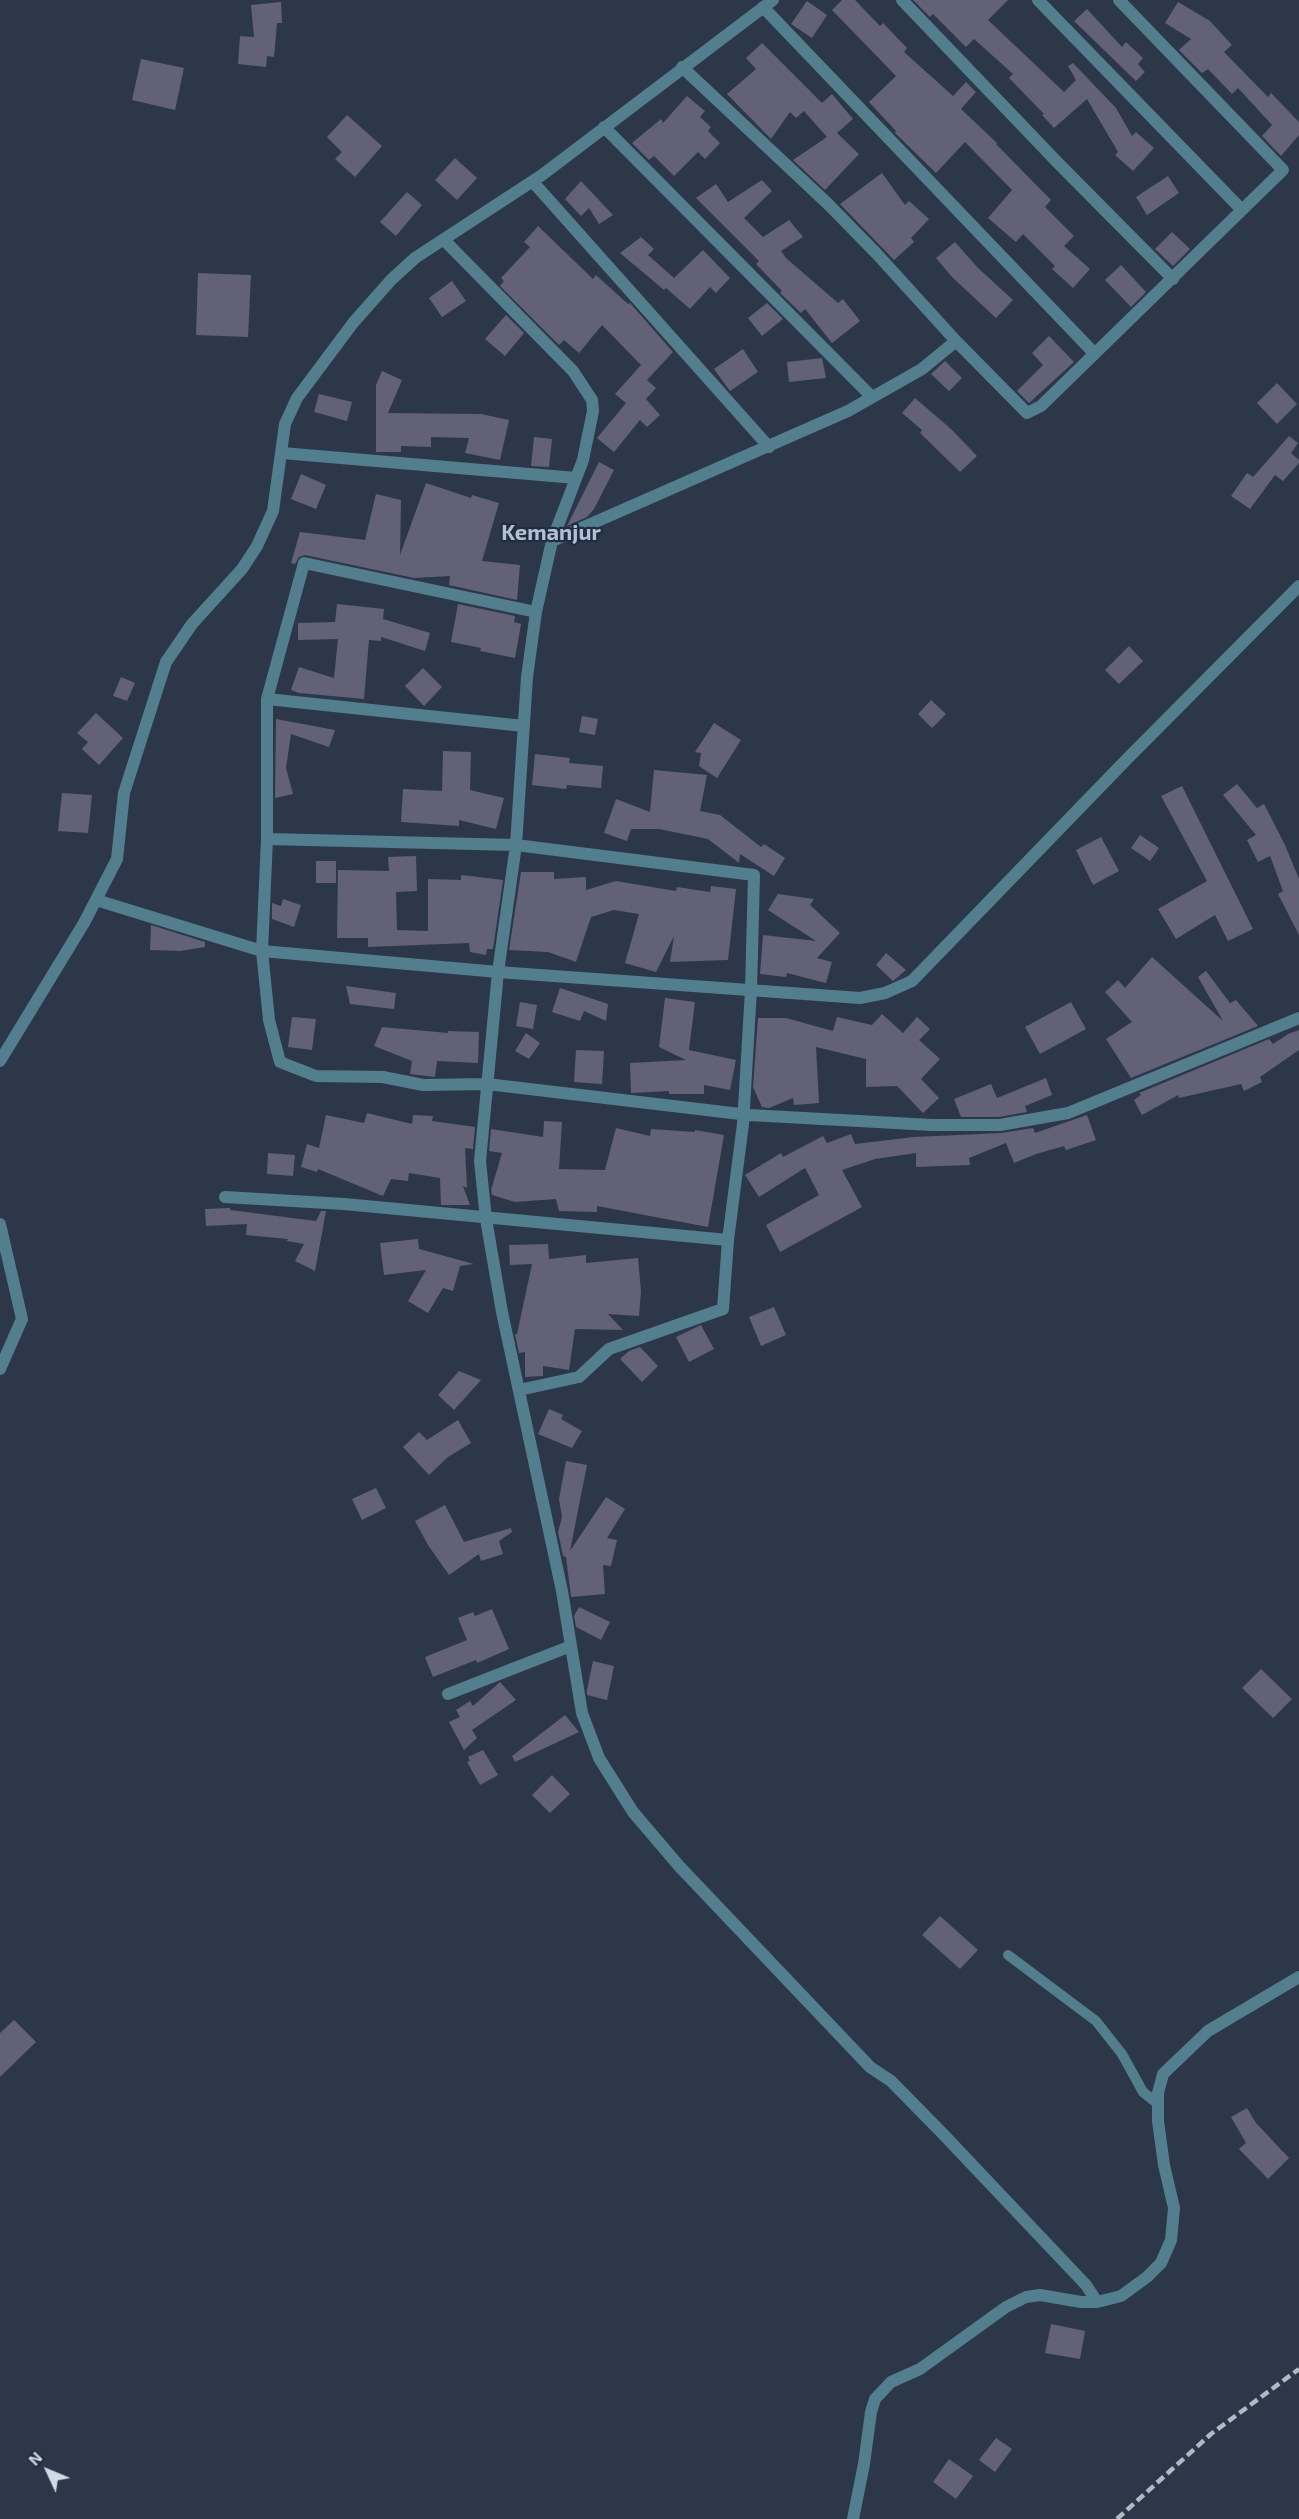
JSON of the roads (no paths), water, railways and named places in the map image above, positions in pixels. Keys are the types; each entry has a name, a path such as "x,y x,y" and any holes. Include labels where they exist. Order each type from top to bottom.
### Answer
{"street":[{"path":"902,0 1051,156 1173,279"},
{"path":"1038,0 1242,210"},
{"path":"682,67 828,204 1027,413 1041,406 1283,170 1119,0"},
{"path":"0,1061 96,900 117,859 124,793 166,663 192,624 242,568 257,546 273,512 285,424 297,398 353,323 391,280 415,258 533,182 768,4 1094,353"},
{"path":"604,126 872,398"},
{"path":"533,182 769,447"},
{"path":"444,240 573,371 592,400 583,460 552,541 536,612 527,677 516,845 498,972 480,1161 486,1219 502,1312 562,1591 582,1713 596,1749 633,1812 679,1866 870,2067 891,2081 952,2143 1086,2285 1097,2302"},
{"path":"552,541 848,411 922,369 956,341"},
{"path":"282,453 576,478"},
{"path":"536,612 304,563 267,699 267,839 262,951 269,1020 280,1062 316,1076 383,1077 423,1085 487,1084 743,1114 932,1125 988,1125 1068,1113 1299,1018"},
{"path":"96,900 262,951 498,972 860,998 885,993 912,981 1299,586"},
{"path":"267,699 524,726"},
{"path":"267,839 516,845 754,875 751,990 743,1114 728,1240 723,1309 609,1349 579,1377 519,1390"},
{"path":"225,1197 344,1204 728,1240"},
{"path":"0,1224 22,1319 0,1370"},
{"path":"448,1695 571,1646"},
{"path":"853,2519 871,2412 875,2399 891,2382 920,2369 1006,2307 1026,2296 1040,2295 1081,2302 1097,2302 1121,2296 1147,2277 1161,2263 1171,2240 1174,2208 1164,2164 1158,2104 1162,2074 1208,2031 1299,1977"}],"lane":[{"path":"1008,1955 1096,2021 1122,2054 1143,2092 1158,2104"}],"railway":[{"path":"1117,2519 1211,2434 1299,2369"}],"district":[{"name":"Kemanjur","path":"551,533"}]}
